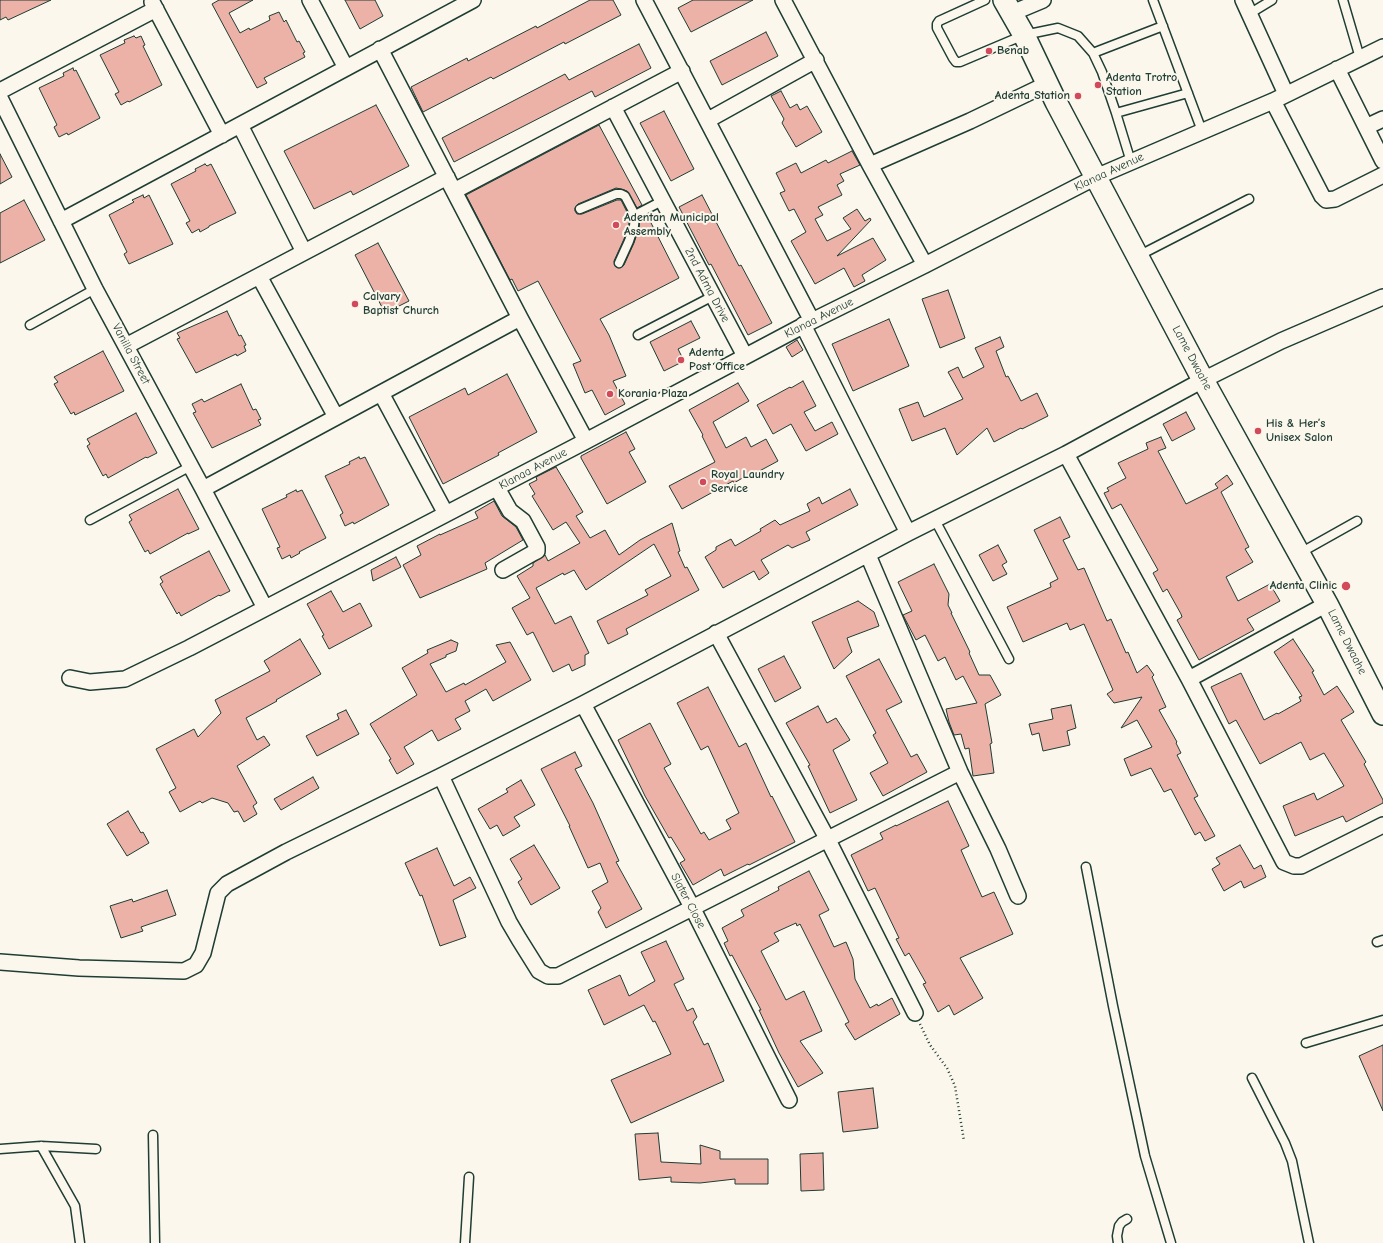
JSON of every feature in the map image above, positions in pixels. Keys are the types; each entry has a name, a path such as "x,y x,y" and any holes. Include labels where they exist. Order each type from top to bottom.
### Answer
{"street":[{"path":"310,0 346,68"},
{"path":"61,221 473,0"},
{"path":"644,0 708,120 808,323 908,533"},
{"path":"783,0 816,60 870,165 925,265"},
{"path":"1008,7 1043,0"},
{"path":"1243,0 1279,98 1322,196 1326,200 1335,199 1383,175"},
{"path":"0,91 153,5 222,135"},
{"name":"Lame Dwaahe","path":"1008,7 1024,35 1047,84 1203,380 1327,604 1383,714"},
{"name":"Klanaa Avenue","path":"70,678 90,682 125,679 189,648 497,488 808,323 1096,177 1279,98 1383,47"},
{"path":"380,49 520,318 586,441"},
{"path":"708,120 816,60"},
{"path":"1337,69 1383,161"},
{"path":"454,190 682,71"},
{"path":"870,165 970,121 1047,84"},
{"name":"Vanilla Street","path":"0,98 4,117 61,221 266,608"},
{"name":"2nd Adma Drive","path":"613,107 745,356"},
{"path":"1366,127 1383,118"},
{"path":"240,125 304,252"},
{"path":"126,346 447,177"},
{"path":"259,276 336,418"},
{"path":"0,962 79,968 184,971 196,966 203,953 218,893 227,884 286,852 583,704 908,533 1066,454 1203,380 1281,341 1383,297"},
{"path":"203,489 520,318"},
{"path":"381,393 446,514"},
{"path":"1066,454 1189,679 1284,862 1294,866 1301,866 1383,825"},
{"path":"497,488 510,511 523,521 537,548 537,550 533,553 503,570"},
{"path":"868,555 960,772 998,849 1018,896"},
{"path":"1189,679 1327,604"},
{"path":"716,633 828,840 915,1013"},
{"name":"Slater Close","path":"583,704 693,908 790,1100"},
{"path":"441,776 509,922 540,971 548,976 558,976 960,772"}],"lane":[{"path":"984,0 937,24 937,28 956,62 960,62 1024,35 1058,28 1078,36 1093,53 1102,72 1131,162"},
{"path":"1153,0 1202,131"},
{"path":"1249,14 1272,0"},
{"path":"1343,0 1360,58"},
{"path":"1093,53 1162,26"},
{"path":"1116,113 1188,93"},
{"path":"580,210 616,194 625,196 635,215 634,226 629,242 619,263"},
{"path":"1138,256 1249,199"},
{"path":"635,215 662,201"},
{"path":"30,325 96,289"},
{"path":"638,335 713,296"},
{"path":"90,520 191,466"},
{"path":"935,520 1009,658"},
{"path":"1299,553 1357,521"},
{"path":"1086,867 1113,1006 1145,1156 1171,1243"},
{"path":"1306,1043 1383,1020"},
{"path":"1252,1078 1288,1149 1292,1161 1308,1243"},
{"path":"152,1135 155,1243"},
{"path":"0,1149 41,1146 96,1149"},
{"path":"41,1146 75,1206 80,1243"},
{"path":"465,1243 469,1176"},
{"path":"1118,1243 1117,1236 1119,1226 1127,1219"}],"path":[{"path":"915,1013 930,1045 947,1068 955,1086 964,1141"}],"building":[{"path":"0,0 51,0 8,20 6,17 0,20"},
{"path":"219,0 253,0 229,13 240,33 249,28 250,30 270,20 269,16 279,12 284,22 286,20 297,42 299,41 305,52 303,53 305,57 264,78 267,83 257,88 212,4"},
{"path":"345,0 375,0 383,16 360,29"},
{"path":"590,0 613,0 621,15 565,44 564,42 493,79 491,77 423,112 411,87 467,58 468,61 536,26 537,28"},
{"path":"693,0 753,0 691,32 678,8"},
{"path":"766,32 778,56 722,85 710,61"},
{"path":"134,36 136,38 141,36 145,45 143,46 162,85 121,105 115,94 119,92 100,55 125,43 124,40"},
{"path":"639,44 651,68 595,97 592,91 454,162 442,138 565,74 569,80"},
{"path":"73,68 74,71 76,70 100,118 68,135 67,133 59,137 54,127 57,125 39,88 64,76 63,73"},
{"path":"781,91 790,108 797,104 800,110 807,106 822,132 796,147 782,123 784,119 771,96"},
{"path":"376,105 409,166 353,195 351,191 314,209 284,151"},
{"path":"664,111 694,169 671,181 640,123"},
{"path":"599,125 642,205 637,208 627,191 616,188 578,204 575,211 577,214 582,214 617,200 621,200 629,216 629,225 614,261 615,266 619,268 624,265 634,243 639,228 640,218 647,215 679,278 600,319 609,335 626,376 613,381 625,404 605,415 592,390 585,393 573,364 581,361 538,281 518,291 512,279 510,280 466,195"},
{"path":"852,151 860,165 840,174 844,181 837,185 842,195 818,207 823,215 815,219 827,241 851,229 843,218 857,209 865,221 870,218 871,220 837,256 873,238 886,260 862,275 865,281 854,287 844,268 815,284 791,241 806,232 794,209 789,211 780,193 785,191 776,173 796,163 801,173 826,160 828,163"},
{"path":"0,154 12,177 0,184"},
{"path":"205,164 207,166 211,164 236,213 200,232 199,229 192,233 186,223 190,221 171,184 196,171 195,169"},
{"path":"143,195 144,198 149,195 173,244 129,264 124,254 127,252 109,215 134,202 132,200"},
{"path":"702,195 739,266 741,265 772,323 748,335 679,207"},
{"path":"24,200 45,240 0,263 0,213"},
{"path":"378,243 409,301 385,313 355,255"},
{"path":"948,290 965,338 940,348 922,299"},
{"path":"227,311 239,336 241,335 246,345 244,346 246,351 237,356 236,354 196,373 177,339 180,338 177,333"},
{"path":"889,319 909,366 853,391 832,344"},
{"path":"691,321 700,338 678,349 684,361 664,371 650,342"},
{"path":"1000,337 1004,347 996,351 1006,377 1008,376 1021,401 1037,393 1048,416 994,442 987,428 957,455 945,428 912,441 899,409 918,402 924,417 963,399 948,372 958,367 963,378 984,367 975,348"},
{"path":"797,340 803,350 792,357 786,347"},
{"path":"103,351 124,391 75,415 74,412 71,414 54,384 58,382 54,377"},
{"path":"507,374 537,432 498,453 499,455 443,484 409,417 465,388 468,395"},
{"path":"803,381 816,406 804,412 815,431 832,422 838,434 806,451 791,424 773,434 757,405"},
{"path":"738,383 749,401 713,422 726,448 746,437 751,447 766,439 778,461 752,475 751,473 734,483 733,481 682,509 669,486 715,462 702,436 703,435 689,410"},
{"path":"241,384 253,410 256,409 261,419 258,420 261,425 212,448 193,413 196,412 192,404 202,399 204,402"},
{"path":"1186,412 1195,429 1172,441 1163,424"},
{"path":"136,413 157,453 147,458 146,457 108,478 106,474 103,476 87,446 90,444 87,439"},
{"path":"626,432 635,449 629,452 646,482 607,504 581,456"},
{"path":"1161,437 1166,448 1158,451 1186,504 1218,488 1215,484 1227,475 1233,484 1221,492 1249,547 1245,549 1253,562 1226,577 1238,601 1270,584 1280,601 1247,619 1254,630 1199,660 1177,620 1182,617 1181,614 1167,589 1163,592 1153,573 1158,570 1121,504 1112,509 1104,493 1109,491 1107,488 1126,478 1118,463 1148,449 1146,443"},
{"path":"359,457 360,459 365,457 389,505 354,524 353,522 345,526 340,515 343,513 325,476 350,464 349,462"},
{"path":"556,467 583,512 576,516 590,538 605,530 619,555 640,540 672,523 680,551 678,552 685,568 687,567 699,590 626,629 628,634 608,644 597,621 648,595 645,590 671,576 654,544 586,590 574,570 564,575 563,573 536,588 555,624 571,616 589,653 585,655 585,665 572,671 569,664 553,672 533,632 527,635 512,608 530,598 517,576 533,566 533,563 545,555 548,561 580,543 566,522 553,530 532,496 535,494 529,484 537,480 536,477"},
{"path":"178,489 199,529 188,533 150,554 148,550 145,552 129,522 132,520 129,515"},
{"path":"850,489 858,505 806,532 810,540 792,548 788,545 761,560 769,573 759,580 754,571 723,588 705,557 716,550 716,547 731,539 735,546 761,531 760,529 775,520 780,525 810,511 807,504 819,497 822,504"},
{"path":"296,490 297,492 302,490 326,538 299,552 300,553 291,558 290,555 282,559 277,548 280,547 262,509 287,497 286,495"},
{"path":"494,501 502,516 516,527 523,540 485,563 487,569 420,598 403,565 421,555 417,546 440,534 478,518 475,512"},
{"path":"1060,517 1070,537 1063,540 1078,570 1084,568 1107,621 1111,619 1126,653 1128,652 1137,673 1147,665 1154,675 1152,677 1166,707 1159,710 1177,742 1176,743 1181,753 1177,755 1198,796 1194,798 1215,836 1205,841 1200,832 1195,835 1171,789 1164,792 1151,768 1131,776 1124,759 1152,747 1137,720 1121,728 1142,697 1114,703 1107,694 1113,690 1084,624 1070,630 1067,623 1023,642 1007,607 1051,587 1050,583 1058,579 1034,530"},
{"path":"998,545 1007,562 1002,565 1007,574 993,581 979,555"},
{"path":"209,551 230,591 220,596 219,595 181,616 179,612 177,614 160,584 163,582 160,577"},
{"path":"396,557 401,567 373,581 371,570"},
{"path":"934,564 949,594 948,605 951,613 970,652 969,653 979,675 990,675 1001,695 985,704 992,743 990,744 994,773 973,776 969,748 965,749 961,734 954,735 949,722 946,709 977,703 963,676 956,680 945,657 938,661 925,635 916,640 903,615 912,611 898,582"},
{"path":"331,591 343,612 360,603 372,626 329,649 322,636 324,635 307,604"},
{"path":"858,601 874,612 879,626 847,638 852,652 834,669 812,622"},
{"path":"300,639 321,674 246,718 257,740 264,736 270,745 237,766 257,803 253,806 257,814 244,822 238,811 234,812 228,803 212,798 202,803 200,801 180,812 169,792 176,788 156,749 194,729 198,737 221,713 215,700 270,671 264,661"},
{"path":"1293,639 1314,671 1312,672 1324,695 1337,686 1354,712 1341,720 1366,762 1364,764 1383,800 1383,803 1346,822 1343,816 1295,836 1283,806 1314,793 1317,800 1344,786 1324,753 1310,760 1301,742 1260,764 1236,720 1229,724 1211,687 1241,673 1264,720 1301,701 1299,697 1302,696 1274,652"},
{"path":"451,640 458,643 456,651 430,664 446,692 464,683 465,685 506,662 496,645 510,642 531,680 493,701 486,689 465,701 470,711 455,719 461,729 438,741 432,730 404,747 414,764 397,774 389,760 391,759 370,724 417,695 402,668 428,653 427,650"},
{"path":"784,656 801,688 775,702 758,669"},
{"path":"879,659 902,702 886,710 911,757 917,754 927,772 883,796 870,773 888,763 873,735 876,733 846,676"},
{"path":"708,687 739,747 746,743 771,797 772,796 795,842 724,876 721,869 693,885 680,863 685,860 671,837 669,838 645,796 618,740 650,723 671,764 664,768 701,834 704,832 709,840 731,829 726,820 739,813 708,746 701,750 677,703"},
{"path":"1071,705 1076,728 1067,731 1070,745 1043,751 1039,733 1032,735 1029,724 1053,719 1051,709"},
{"path":"818,706 827,723 836,718 850,740 833,750 857,800 830,813 808,766 810,765 786,723"},
{"path":"346,710 359,734 317,756 306,736 339,719 337,714"},
{"path":"575,752 582,766 575,769 593,803 619,861 616,862 642,909 606,928 598,912 601,908 592,891 608,882 600,863 588,868 570,826 541,769"},
{"path":"313,777 319,788 281,810 274,799"},
{"path":"521,780 535,805 514,817 520,826 503,836 497,825 490,829 478,809 508,792 506,789"},
{"path":"948,801 969,846 961,850 982,897 994,892 1013,934 960,958 983,998 954,1015 949,1005 938,1012 923,984 926,983 909,953 905,956 896,939 899,938 875,888 868,891 851,855 883,839 880,833"},
{"path":"128,811 141,833 143,832 149,843 127,856 107,824"},
{"path":"534,845 560,888 531,905 518,882 522,879 510,859"},
{"path":"1240,845 1254,869 1261,865 1266,877 1244,888 1241,881 1224,891 1212,869 1220,864 1216,858"},
{"path":"437,848 454,886 470,877 476,888 453,900 466,937 440,946 422,895 420,896 405,863"},
{"path":"809,871 829,910 819,915 834,947 846,942 853,959 855,979 870,1008 877,1004 878,1006 892,998 900,1014 855,1040 845,1024 849,1022 800,924 797,926 796,923 774,933 779,941 761,951 786,1000 804,991 822,1031 800,1041 823,1073 798,1087 779,1053 759,1010 761,1010 732,955 730,956 724,943 728,941 722,928 744,916 741,910 779,890 778,887"},
{"path":"167,890 176,915 141,927 143,931 121,938 110,906 132,899 133,902"},
{"path":"666,941 684,979 674,984 687,1011 693,1008 697,1017 693,1022 704,1045 708,1043 724,1081 631,1123 611,1080 671,1054 655,1021 653,1022 644,1005 604,1025 588,990 620,975 629,996 655,981 641,952"},
{"path":"1383,1045 1383,1111 1359,1056"},
{"path":"873,1088 878,1128 843,1132 838,1092"},
{"path":"658,1133 661,1162 701,1164 700,1145 720,1151 720,1159 768,1159 768,1184 735,1184 735,1179 700,1183 671,1182 671,1177 639,1180 635,1134"},
{"path":"823,1153 824,1190 801,1191 800,1154"}],"place":[{"name":"Benab","path":"989,51"},
{"name":"Adenta Trotro Station","path":"1098,85"},
{"name":"Adenta Station","path":"1078,96"},
{"name":"Adentan Municipal Assembly","path":"616,225"},
{"name":"Calvary Baptist Church","path":"355,304"},
{"name":"Adenta Post Office","path":"681,360"},
{"name":"Korania Plaza","path":"610,394"},
{"name":"His & Her’s Unisex Salon","path":"1258,431"},
{"name":"Royal Laundry Service","path":"703,482"},
{"name":"Adenta Clinic","path":"1346,586"}]}
